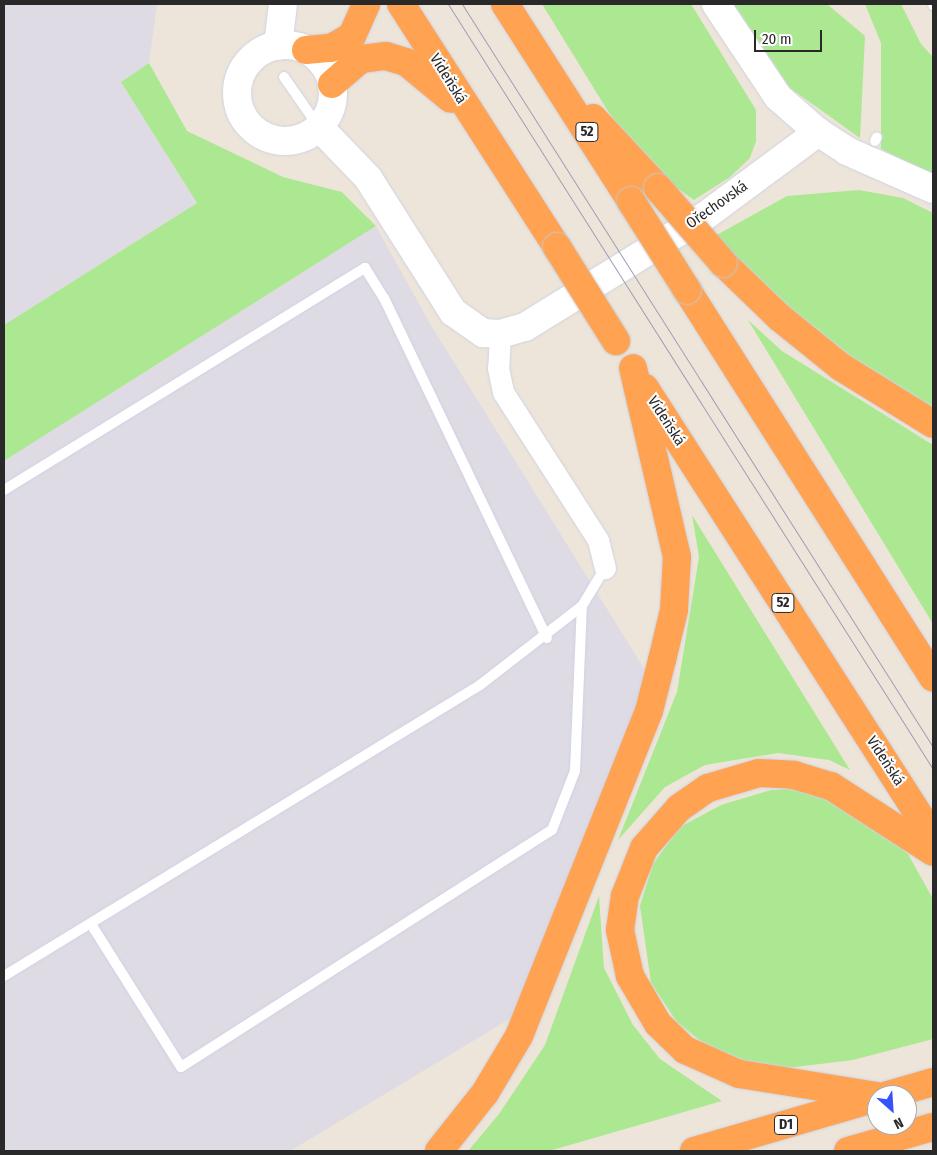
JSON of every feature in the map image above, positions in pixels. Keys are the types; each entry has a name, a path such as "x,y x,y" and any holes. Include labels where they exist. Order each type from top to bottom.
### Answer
{"highway":[{"path":"306,50 331,48 352,36 366,4"},
{"name":"Vídeňská","path":"401,4 933,837"},
{"name":"52","path":"505,4 933,677"},
{"path":"332,84 350,65 374,55 386,56 406,62 472,117"},
{"path":"544,63 658,188 723,263 779,317 833,361 933,424"},
{"path":"439,1151 485,1093 519,1036 648,711 662,660 674,610 676,557 633,368"},
{"path":"867,1095 739,1074 685,1050 658,1024 630,976 620,930 625,896 644,848 678,808 708,788 759,774 794,775 831,786 933,852"},
{"path":"917,1087 933,1082"},
{"name":"D1","path":"694,1151 867,1100"},
{"path":"848,1151 933,1127"}],"street":[{"path":"278,46 283,4"},
{"path":"716,4 778,97 818,132 847,151 933,189"},
{"path":"278,46 306,50 323,64 332,84 331,105 319,127 298,139 276,140 253,129 242,115 237,93 241,74 258,53 278,46"},
{"name":"Ořechovská","path":"319,127 368,178 453,312 483,333 500,334 526,327 705,216 818,132"},
{"path":"500,334 498,368 503,392 598,540 605,568"}],"lane":[{"path":"284,77 319,127"},
{"path":"4,490 365,268 384,298 547,638"},
{"path":"4,976 480,685 547,638 582,606 605,568"},
{"path":"90,924 181,1067 552,830 575,771 582,606"}],"shaded area":[{"path":"4,4 157,4 149,63 121,82 197,203 4,325"},
{"path":"376,226 429,322 648,675 622,757 523,1011 290,1151 4,1151 4,461"}],"green space":[{"path":"542,4 691,4 756,110 756,141 750,158 730,177 694,200 663,178 614,121"},
{"path":"734,4 827,4 865,36 860,138 790,88"},
{"path":"865,4 901,4 921,44 933,57 933,175 881,149 881,43"},
{"path":"149,63 187,131 283,177 342,192 376,226 4,461 4,325 197,203 121,82"},
{"path":"859,190 903,198 933,213 933,409 867,369 756,282 715,236 787,196"},
{"path":"748,320 782,351 933,445 933,624"},
{"path":"692,515 850,770 829,760 778,753 705,765 665,787 618,840 677,692 699,557"},
{"path":"807,788 880,827 908,854 933,899 933,1039 853,1060 779,1069 727,1062 677,1022 651,983 640,906 653,864 680,827 721,805 771,790"},
{"path":"599,896 604,968 633,1025 660,1059 722,1101 549,1151 468,1151 499,1114 545,1045"}],"tram line":[{"path":"448,4 933,769"},
{"path":"462,4 933,747"}]}
